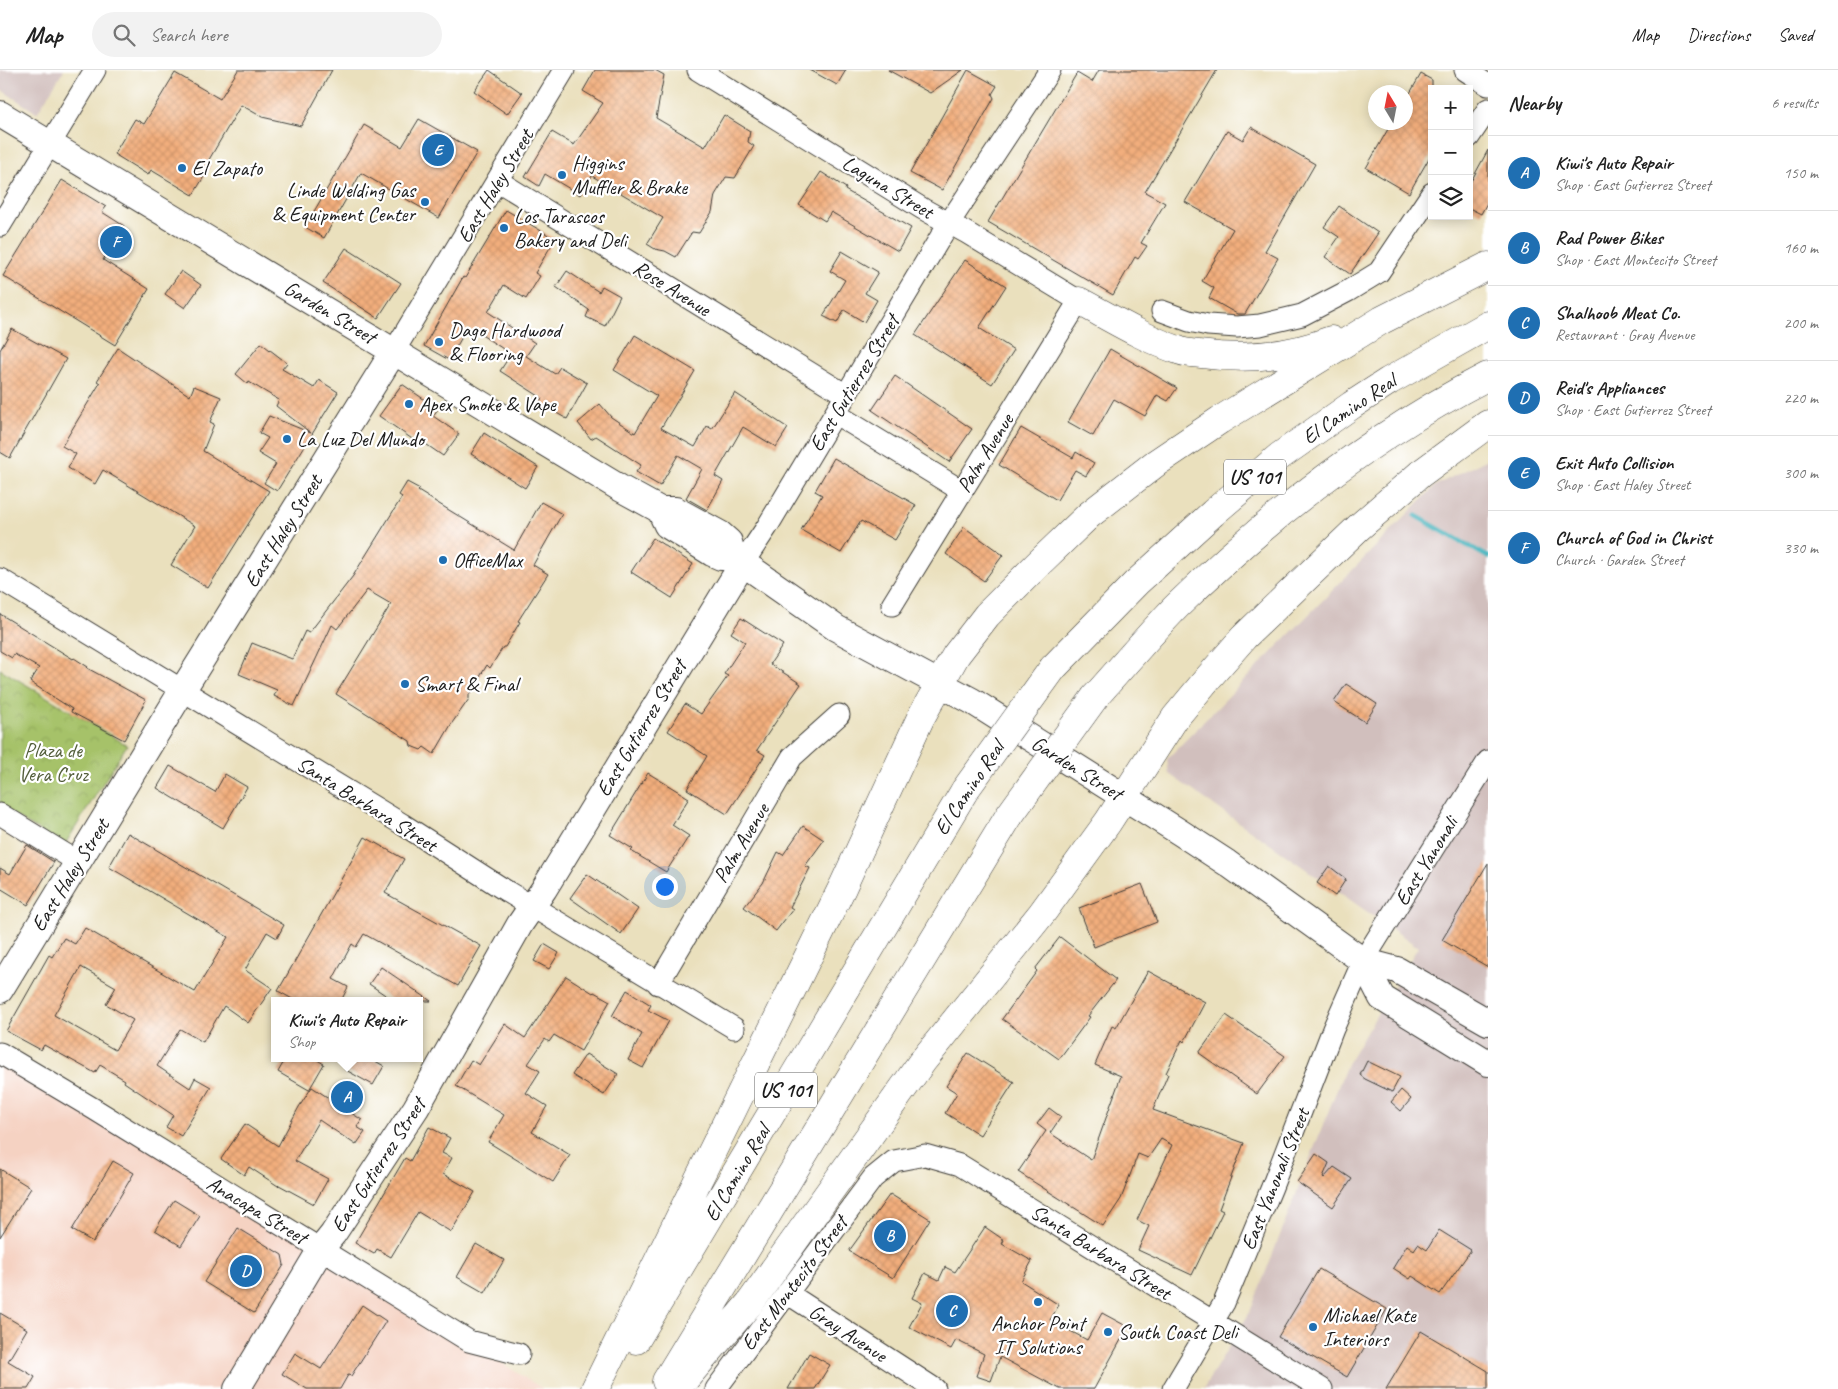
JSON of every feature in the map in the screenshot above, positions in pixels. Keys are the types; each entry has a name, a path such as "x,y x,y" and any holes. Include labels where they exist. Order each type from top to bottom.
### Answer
{"highway":[{"path":"595,1389 843,886 917,725 956,655 986,615 1089,516 1156,463 1220,420 1382,320 1488,266"},
{"path":"1079,301 1146,336 1180,351 1216,356 1272,355 1299,350 1326,342 1382,320"},
{"name":"El Camino Real","path":"605,1389 658,1304 965,790 1053,668 1136,583 1212,513 1280,456 1389,381 1488,326"},
{"name":"El Camino Real","path":"662,1389 1009,816 1094,697 1176,608 1234,553 1302,496 1373,445 1458,391 1488,376"},
{"path":"673,1389 686,1378 750,1303 922,1062 1042,914 1124,797 1175,718 1244,637 1320,563 1407,486 1488,424"}],"main road":[{"name":"Garden Street","path":"0,114 620,488 660,510 667,525 712,553 738,559 836,628 972,701 1226,863 1362,961 1397,970 1488,1022"},
{"name":"East Haley Street","path":"0,990 182,691 394,351"},
{"name":"East Gutierrez Street","path":"237,1389 321,1250 416,1108 531,906 544,889 738,559"},
{"name":"Garden Street","path":"1362,961 1382,998 1488,1063"}],"street":[{"path":"0,226 95,70"},
{"name":"East Haley Street","path":"394,351 564,70"},
{"name":"Laguna Street","path":"698,70 1079,301"},
{"name":"East Gutierrez Street","path":"738,559 767,527 950,224 1050,70"},
{"path":"1465,70 1488,84"},
{"path":"1473,131 1488,109"},
{"name":"Rose Avenue","path":"498,181 846,394"},
{"path":"1162,311 1199,323 1237,327 1267,324 1302,315 1379,272 1428,200"},
{"name":"Palm Avenue","path":"892,605 1079,301"},
{"path":"836,414 962,491"},
{"name":"Santa Barbara Street","path":"0,579 402,824 658,984 734,1028"},
{"name":"Palm Avenue","path":"658,984 792,756 840,715"},
{"name":"East Yanonali","path":"1362,961 1488,761"},
{"path":"0,814 78,862"},
{"name":"East Yanonali Street","path":"1173,1389 1224,1303 1362,961"},
{"name":"Anacapa Street","path":"0,1054 469,1341 519,1354"},
{"name":"Santa Barbara Street","path":"872,1178 894,1161 925,1156 960,1165 1322,1389"},
{"name":"East Montecito Street","path":"716,1389 872,1178"},
{"name":"Gray Avenue","path":"787,1293 935,1389"}],"shaded area":[{"path":"0,70 64,70 37,113 0,89"},
{"path":"1488,459 1488,1389 1203,1389 1250,1312 1347,1064 1418,947 1169,774 1167,759 1436,485"},
{"path":"0,1047 321,1249 543,1389 0,1389"}],"green space":[{"name":"Plaza de Vera Cruz","path":"0,669 127,745 64,846 0,807"}],"building":[{"path":"238,70 332,70 301,126 262,117 241,105 207,163 211,165 193,195 151,170 148,175 114,154 135,119 144,124 175,73 220,99"},
{"path":"489,70 522,93 507,114 474,91"},
{"path":"595,70 655,70 664,75 656,118 705,147 724,115 750,131 748,142 754,146 735,178 726,177 715,195 712,212 699,233 692,232 676,257 647,244 663,218 592,176 580,195 545,174 539,186 525,177 552,132 574,145 603,103 583,91"},
{"path":"810,70 846,70 837,85"},
{"path":"888,70 963,70 930,93"},
{"path":"968,70 997,86 992,94 994,98 942,190 910,173"},
{"path":"1099,70 1217,70 1145,192 1165,203 1141,243 1147,246 1138,259 1135,257 1113,295 988,222 1077,73 1092,82"},
{"path":"1421,74 1432,80 1432,85 1428,85 1428,160 1409,193 1366,168 1387,130 1413,130 1413,88"},
{"path":"419,119 477,152 439,218 361,173 324,238 305,227 364,125 402,147"},
{"path":"1251,127 1315,164 1265,251 1278,258 1245,314 1237,314 1209,298 1214,288 1202,281 1233,229 1185,202 1227,131 1243,140"},
{"path":"1488,150 1488,201 1481,214 1473,210 1473,178"},
{"path":"821,172 846,188 845,190 911,228 898,251 831,212 825,221 799,205"},
{"path":"62,180 106,207 102,212 124,226 103,260 149,289 115,345 3,276"},
{"path":"1339,206 1378,233 1350,274 1325,257 1339,237 1324,227"},
{"path":"506,210 555,239 535,273 540,276 526,299 504,285 488,312 535,343 526,356 555,374 560,367 587,383 567,419 539,403 542,398 500,371 511,354 477,332 467,328 449,360 424,346 463,277 465,278"},
{"path":"346,248 401,283 378,318 323,283"},
{"path":"842,251 878,272 865,293 877,300 864,322 844,310 837,323 823,316 845,280 830,271"},
{"path":"965,260 1006,286 979,328 1014,350 992,384 915,335"},
{"path":"181,271 201,285 185,308 165,294"},
{"path":"567,271 599,292 602,286 620,296 605,326 586,317 589,310 556,287"},
{"path":"12,329 66,359 10,458 0,452 0,350"},
{"path":"635,335 695,371 661,428 695,447 707,426 712,429 735,393 788,428 776,447 743,427 715,476 723,481 707,510 686,498 702,469 678,455 660,486 636,472 641,465 596,436 591,439 578,423 600,404 611,417 635,433 657,396 614,370"},
{"path":"261,343 287,363 282,369 314,388 319,380 338,392 277,491 264,483 276,464 258,453 268,438 259,433 269,416 311,433 276,406 279,400 249,382 248,384 236,374"},
{"path":"118,348 190,396 194,386 221,397 210,422 214,424 203,451 269,491 208,588 171,565 195,526 103,470 95,484 68,468 76,454 62,446 100,383 97,381"},
{"path":"1110,349 1177,388 1168,401 1157,395 1145,416 1114,399 1093,436 1068,422"},
{"path":"895,376 972,429 949,462 872,410"},
{"path":"402,384 438,409 433,416 459,434 443,456 417,438 415,441 379,416"},
{"path":"1021,428 1073,458 1076,452 1094,463 1086,476 1075,470 1057,500 999,465"},
{"path":"484,433 538,467 525,488 471,454"},
{"path":"834,458 916,505 895,540 861,521 841,553 801,530 822,495 815,491"},
{"path":"407,482 420,489 418,491 514,550 541,502 562,514 533,565 548,574 518,621 520,622 505,647 503,647 490,668 487,665 469,695 469,699 434,754 424,747 421,750 411,746 410,741 336,694 391,604 367,590 337,629 332,625 294,706 274,696 277,690 239,674 252,643 292,659 305,631 309,633 353,576 402,497 399,495"},
{"path":"964,527 1003,555 984,581 946,554"},
{"path":"653,538 693,564 672,598 631,572"},
{"path":"0,614 74,658 87,668 146,700 124,740 71,712 72,709 30,682 39,668 14,654 12,658 0,651"},
{"path":"741,618 783,645 770,664 801,684 757,750 765,755 727,814 687,789 707,756 668,731 685,704 701,714 728,676 724,674 745,642 731,633"},
{"path":"1346,684 1377,704 1365,722 1334,702"},
{"path":"170,766 215,792 225,774 247,787 223,828 157,788"},
{"path":"648,773 689,798 672,825 689,836 666,872 631,851 633,849 610,835"},
{"path":"803,826 824,840 805,866 810,868 790,907 793,909 776,931 744,907 763,883 778,852 783,855"},
{"path":"128,833 284,925 277,938 267,932 245,970 272,988 248,1023 224,1006 203,1042 180,1029 157,1066 190,1088 195,1078 211,1087 181,1136 166,1127 173,1115 124,1082 125,1080 100,1065 95,1073 44,1045 41,1050 6,1031 49,955 52,957 64,938 75,944 85,928 195,992 228,937 109,867","holes":["81,967 116,987 106,1004 133,1020 115,1050 54,1015"]},
{"path":"365,837 404,859 385,893 481,946 458,986 364,934 356,947 352,944 333,979 348,987 343,997 289,997 278,991"},
{"path":"27,845 54,862 28,905 0,888 0,868 10,874"},
{"path":"1488,863 1488,967 1442,940"},
{"path":"1329,866 1346,879 1335,896 1317,883"},
{"path":"587,874 638,909 621,934 570,898"},
{"path":"1142,884 1157,922 1094,947 1079,908"},
{"path":"1060,937 1116,980 1088,1016 1090,1017 1059,1059 1002,1019 1037,971 1035,969"},
{"path":"544,944 559,953 549,969 534,961"},
{"path":"381,967 431,1001 423,1001 423,997 388,997 369,984"},
{"path":"1148,971 1205,1002 1184,1042 1182,1040 1166,1073 1168,1074 1153,1110 1244,1143 1219,1209 1223,1211 1192,1275 1138,1250 1149,1226 1137,1220 1172,1145 1161,1139 1148,1158 1138,1154 1121,1199 1103,1226 1018,1172 1046,1131 1037,1124 1049,1108 1061,1117 1050,1133 1091,1160 1121,1076 1095,1065 1112,1026 1116,1028"},
{"path":"566,976 610,1001 581,1051 554,1035 549,1042 545,1039 528,1064 540,1071 526,1093 547,1106 532,1132 570,1155 553,1182 488,1142 504,1115 456,1086 471,1060 479,1065 505,1024 525,1038"},
{"path":"627,990 651,1005 648,1010 669,1021 643,1068 628,1060 642,1034 612,1016"},
{"path":"1226,1015 1285,1056 1257,1094 1199,1053"},
{"path":"968,1053 1014,1082 980,1135 945,1113 957,1093 946,1086"},
{"path":"586,1054 618,1074 604,1095 572,1075"},
{"path":"1367,1061 1400,1077 1392,1092 1360,1075"},
{"path":"284,1062 321,1062 324,1064 309,1090 278,1072"},
{"path":"348,1062 377,1062 384,1066 373,1085 344,1069"},
{"path":"312,1087 362,1120 357,1127 365,1132 356,1145 319,1120 295,1161 328,1179 314,1204 278,1186 249,1167 244,1175 221,1159 245,1124 278,1146"},
{"path":"1401,1090 1411,1099 1401,1111 1391,1102"},
{"path":"429,1127 450,1138 442,1153 452,1158 443,1174 475,1192 451,1232 418,1212 391,1257 377,1249 374,1254 355,1243 405,1158 410,1161"},
{"path":"1316,1154 1329,1163 1324,1178 1334,1167 1352,1179 1333,1207 1297,1182"},
{"path":"113,1161 134,1173 93,1242 72,1230"},
{"path":"0,1169 31,1188 0,1237"},
{"path":"890,1194 930,1219 893,1278 849,1251"},
{"path":"174,1200 200,1216 181,1246 155,1230"},
{"path":"985,1227 1004,1240 1002,1244 1032,1261 1021,1281 1059,1305 1050,1320 1087,1340 1102,1313 1128,1327 1094,1389 1060,1389 1000,1357 991,1381 976,1376 984,1354 956,1340 951,1349 909,1327 922,1303 912,1298 925,1273 939,1280 945,1267 955,1272"},
{"path":"238,1228 282,1255 284,1265 254,1313 204,1282"},
{"path":"1439,1230 1471,1250 1440,1294 1412,1276 1410,1279 1393,1268 1407,1245 1414,1250 1418,1244 1427,1250"},
{"path":"476,1244 504,1260 485,1293 457,1277"},
{"path":"1319,1269 1387,1309 1347,1377 1278,1337"},
{"path":"362,1305 386,1321 351,1376 348,1375 340,1389 307,1389 282,1374 295,1353 321,1369"},
{"path":"0,1313 27,1329 8,1361 35,1377 28,1389 0,1389"},
{"path":"1421,1331 1488,1371 1488,1389 1386,1389"},
{"path":"809,1353 830,1365 815,1389 788,1389"}],"waterway":[{"path":"1416,516 1488,557"}],"place":[{"name":"Exit Auto Collision","path":"438,150"},
{"name":"El Zapato","path":"182,168"},
{"name":"Higgins Muffler & Brake","path":"562,175"},
{"name":"Linde Welding Gas & Equipment Center","path":"425,202"},
{"name":"Los Tarascos Bakery and Deli","path":"504,228"},
{"name":"Church of God in Christ","path":"116,242"},
{"name":"Dago Hardwood & Flooring","path":"439,342"},
{"name":"Apex Smoke & Vape","path":"409,404"},
{"name":"La Luz Del Mundo","path":"287,439"},
{"name":"OfficeMax","path":"443,560"},
{"name":"Smart & Final","path":"405,684"},
{"name":"Kiwi's Auto Repair","path":"347,1097"},
{"name":"Rad Power Bikes","path":"890,1236"},
{"name":"Reid's Appliances","path":"246,1271"},
{"name":"Anchor Point IT Solutions","path":"1038,1302"},
{"name":"Shalhoob Meat Co.","path":"952,1311"},
{"name":"Michael Kate Interiors","path":"1313,1327"},
{"name":"South Coast Deli","path":"1108,1332"}]}
